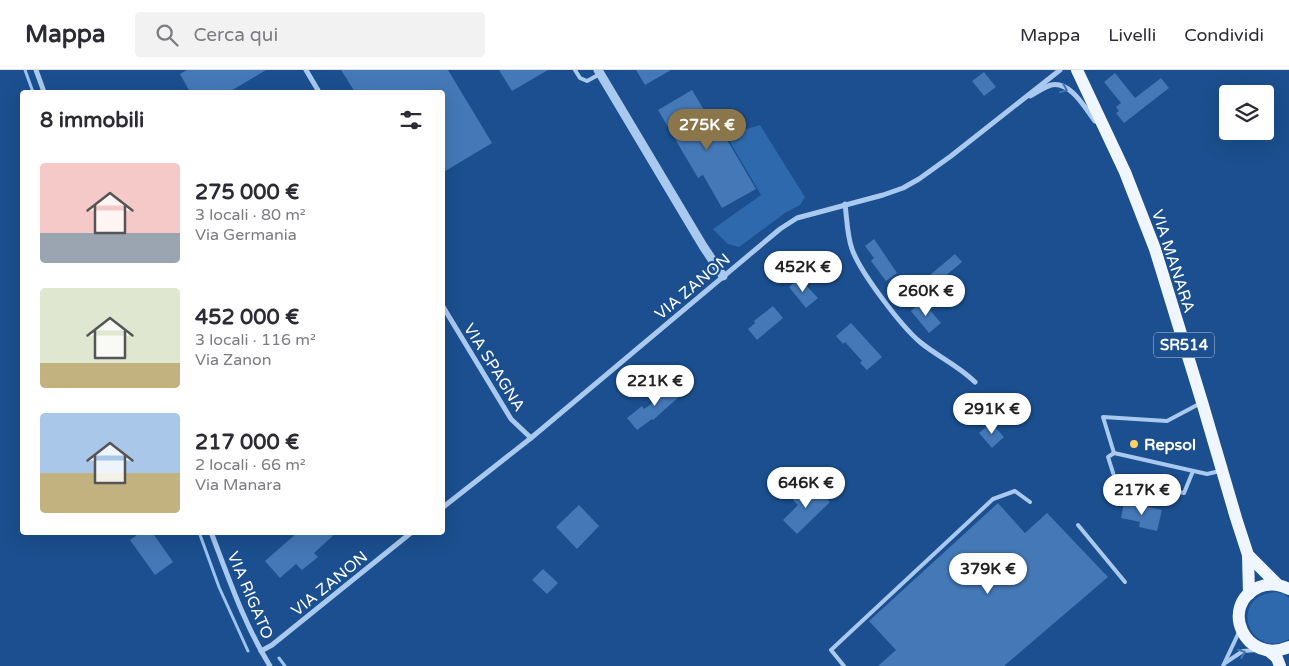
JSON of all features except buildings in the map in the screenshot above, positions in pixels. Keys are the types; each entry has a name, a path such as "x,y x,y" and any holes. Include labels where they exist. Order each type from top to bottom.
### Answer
{"main road":[{"name":"VIA MANARA","path":"1077,70 1110,139 1155,249 1248,555 1249,594"},
{"name":"VIA MANARA","path":"1248,555 1283,586"},
{"name":"SR514","path":"1241,630 1239,622 1240,607 1249,594 1262,586 1283,586"},
{"path":"1241,630 1250,642 1277,658 1280,666"},
{"path":"1265,650 1276,651 1289,647"},
{"path":"1288,666 1289,660"}],"street":[{"path":"36,70 43,90"},
{"path":"306,70 318,90"},
{"name":"VIA ZANON","path":"445,506 531,438 780,229 797,218 883,195 903,188 919,179 1060,70"},
{"path":"599,72 702,246 723,276"},
{"name":"VIA ZANON","path":"1006,111 1051,85 1059,86 1066,88 1074,94 1110,139"},
{"path":"845,204 852,251 891,310 919,341 964,372 975,382"},
{"name":"VIA SPAGNA","path":"445,310 511,419 531,438"},
{"name":"VIA RIGATO","path":"212,535 242,615 270,666"},
{"name":"VIA ZANON","path":"261,651 272,645 408,535"}],"lane":[{"path":"575,70 580,78 587,81 599,72"},
{"path":"1114,454 1103,416 1167,421 1202,402"},
{"path":"1193,470 1184,494 1115,479 1108,457 1114,454 1193,470 1207,474 1223,471"},
{"path":"844,666 831,650 993,499 1015,491 1030,502"},
{"path":"1078,525 1125,582"},
{"path":"1224,664 1235,638 1241,630"},
{"path":"1224,664 1243,651 1265,650"}],"shaded area":[{"path":"760,125 805,197 800,205 785,213 739,247 728,244 713,229 761,195 726,135"},
{"path":"1276,592 1284,594 1289,598 1289,639 1277,643 1267,643 1258,638 1252,631 1248,622 1248,613 1252,604 1260,596"}],"waterway":[{"path":"25,70 32,90"},
{"path":"200,535 219,587 248,651"},
{"path":"279,658 285,666"}],"place":[{"name":"Repsol","path":"1134,444"}]}
